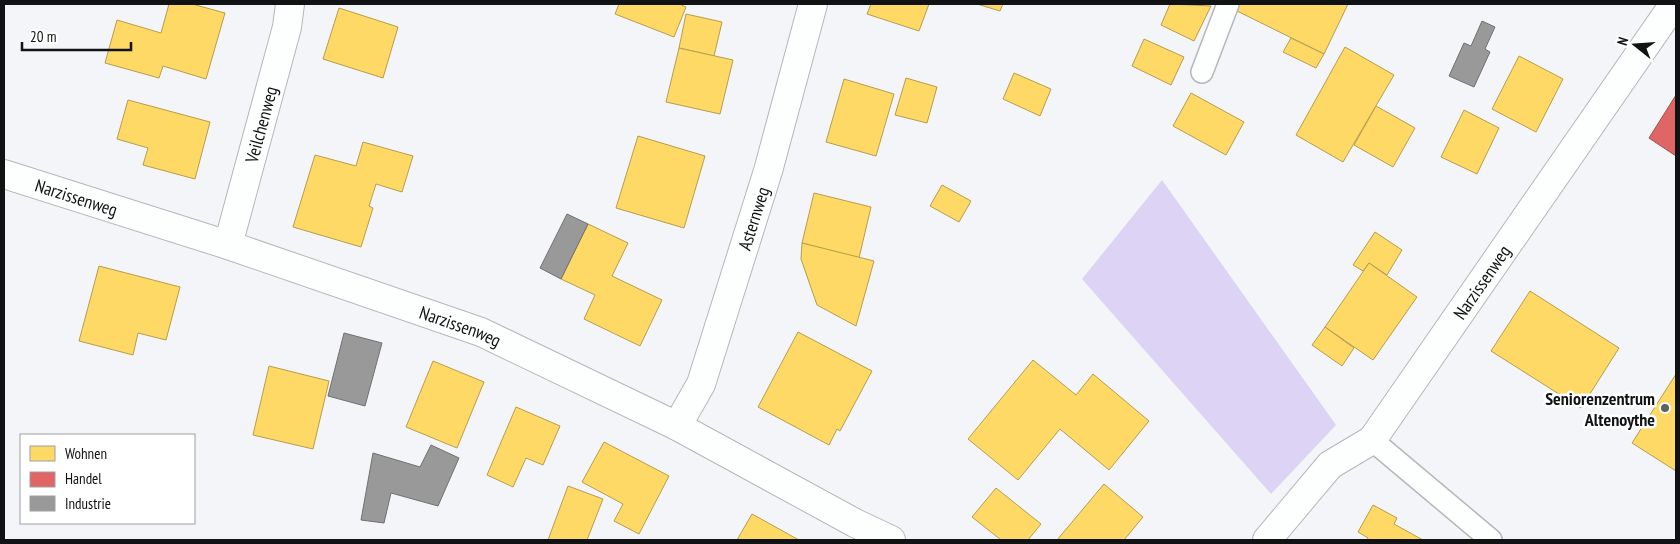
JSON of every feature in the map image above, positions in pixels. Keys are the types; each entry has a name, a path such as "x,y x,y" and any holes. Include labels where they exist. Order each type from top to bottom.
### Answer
{"street":[{"name":"Veilchenweg","path":"228,245 287,27 290,4"},
{"name":"Asternweg","path":"677,426 701,384 768,171 813,4"},
{"name":"Narzissenweg","path":"1267,540 1330,465 1372,440 1674,4"},
{"name":"Narzissenweg","path":"4,174 228,245 481,332 677,426 855,523 891,540"}],"lane":[{"path":"1202,72 1228,4"},
{"path":"1372,440 1491,540"}],"shaded area":[{"path":"1162,180 1336,425 1271,494 1082,279"}],"building: Wohnen":[{"path":"169,4 192,4 225,13 206,79 163,66 159,78 105,63 117,20 161,33"},
{"path":"619,4 679,4 686,7 674,37 615,14"},
{"path":"871,4 929,4 919,31 867,14"},
{"path":"977,4 1003,4 1000,11"},
{"path":"1170,4 1211,6 1194,41 1161,25"},
{"path":"1233,4 1348,4 1324,54 1231,8"},
{"path":"339,8 398,27 383,78 323,59"},
{"path":"686,14 722,22 714,56 679,48"},
{"path":"1291,38 1324,54 1316,68 1283,52"},
{"path":"1144,39 1184,57 1171,85 1132,66"},
{"path":"1345,47 1394,75 1343,162 1296,135"},
{"path":"679,48 733,60 720,114 666,102"},
{"path":"1519,56 1563,79 1536,132 1492,109"},
{"path":"1014,73 1051,89 1040,116 1003,99"},
{"path":"906,78 937,87 927,123 895,115"},
{"path":"844,79 894,94 876,156 826,142"},
{"path":"1191,93 1244,122 1226,155 1173,126"},
{"path":"128,100 210,122 195,179 143,165 148,148 117,139"},
{"path":"1376,106 1415,128 1393,167 1354,145"},
{"path":"1464,110 1499,128 1477,174 1441,157"},
{"path":"638,136 705,156 684,228 616,208"},
{"path":"363,142 413,156 402,192 376,184 369,206 373,208 361,247 293,227 315,155 356,166"},
{"path":"942,185 971,201 959,222 930,206"},
{"path":"814,193 871,207 859,258 802,243"},
{"path":"588,224 628,243 612,276 662,300 640,346 584,319 595,295 561,279"},
{"path":"1375,232 1402,250 1387,275 1369,263 1363,271 1353,265"},
{"path":"802,243 874,261 856,326 817,305 801,259"},
{"path":"1369,263 1417,297 1373,360 1325,327"},
{"path":"99,266 180,287 166,340 138,333 133,355 79,341"},
{"path":"1530,291 1619,348 1581,408 1491,351"},
{"path":"1325,327 1354,348 1342,366 1312,345"},
{"path":"798,332 872,371 840,431 837,429 829,445 758,407"},
{"path":"1033,360 1076,395 1093,374 1149,421 1109,470 1060,429 1018,480 968,439"},
{"path":"433,361 484,382 457,448 406,427"},
{"path":"269,366 329,381 313,449 253,435"},
{"name":"Seniorenzentrum Altenoythe","path":"1676,374 1676,471 1632,443"},
{"path":"516,407 560,426 543,465 526,458 513,487 487,475"},
{"path":"604,442 669,476 639,534 614,521 623,504 582,482"},
{"path":"1104,484 1143,517 1124,540 1057,540"},
{"path":"568,486 603,499 587,540 548,540"},
{"path":"996,488 1041,524 1028,540 1001,540 972,517"},
{"path":"1373,505 1397,518 1394,524 1423,540 1367,540 1368,538 1358,532"},
{"path":"752,514 799,540 737,540"}],"building: Handel":[{"path":"1676,95 1676,156 1649,138"}],"building: Industrie":[{"path":"1482,21 1495,27 1485,49 1490,52 1474,87 1449,76 1464,43 1471,46"},
{"path":"567,214 588,224 561,279 540,268"},
{"path":"344,333 382,343 365,406 328,396"},
{"path":"431,445 459,458 438,506 391,493 384,523 361,520 373,453 420,467"}],"place":[{"name":"Seniorenzentrum Altenoythe","path":"1665,408"}]}
